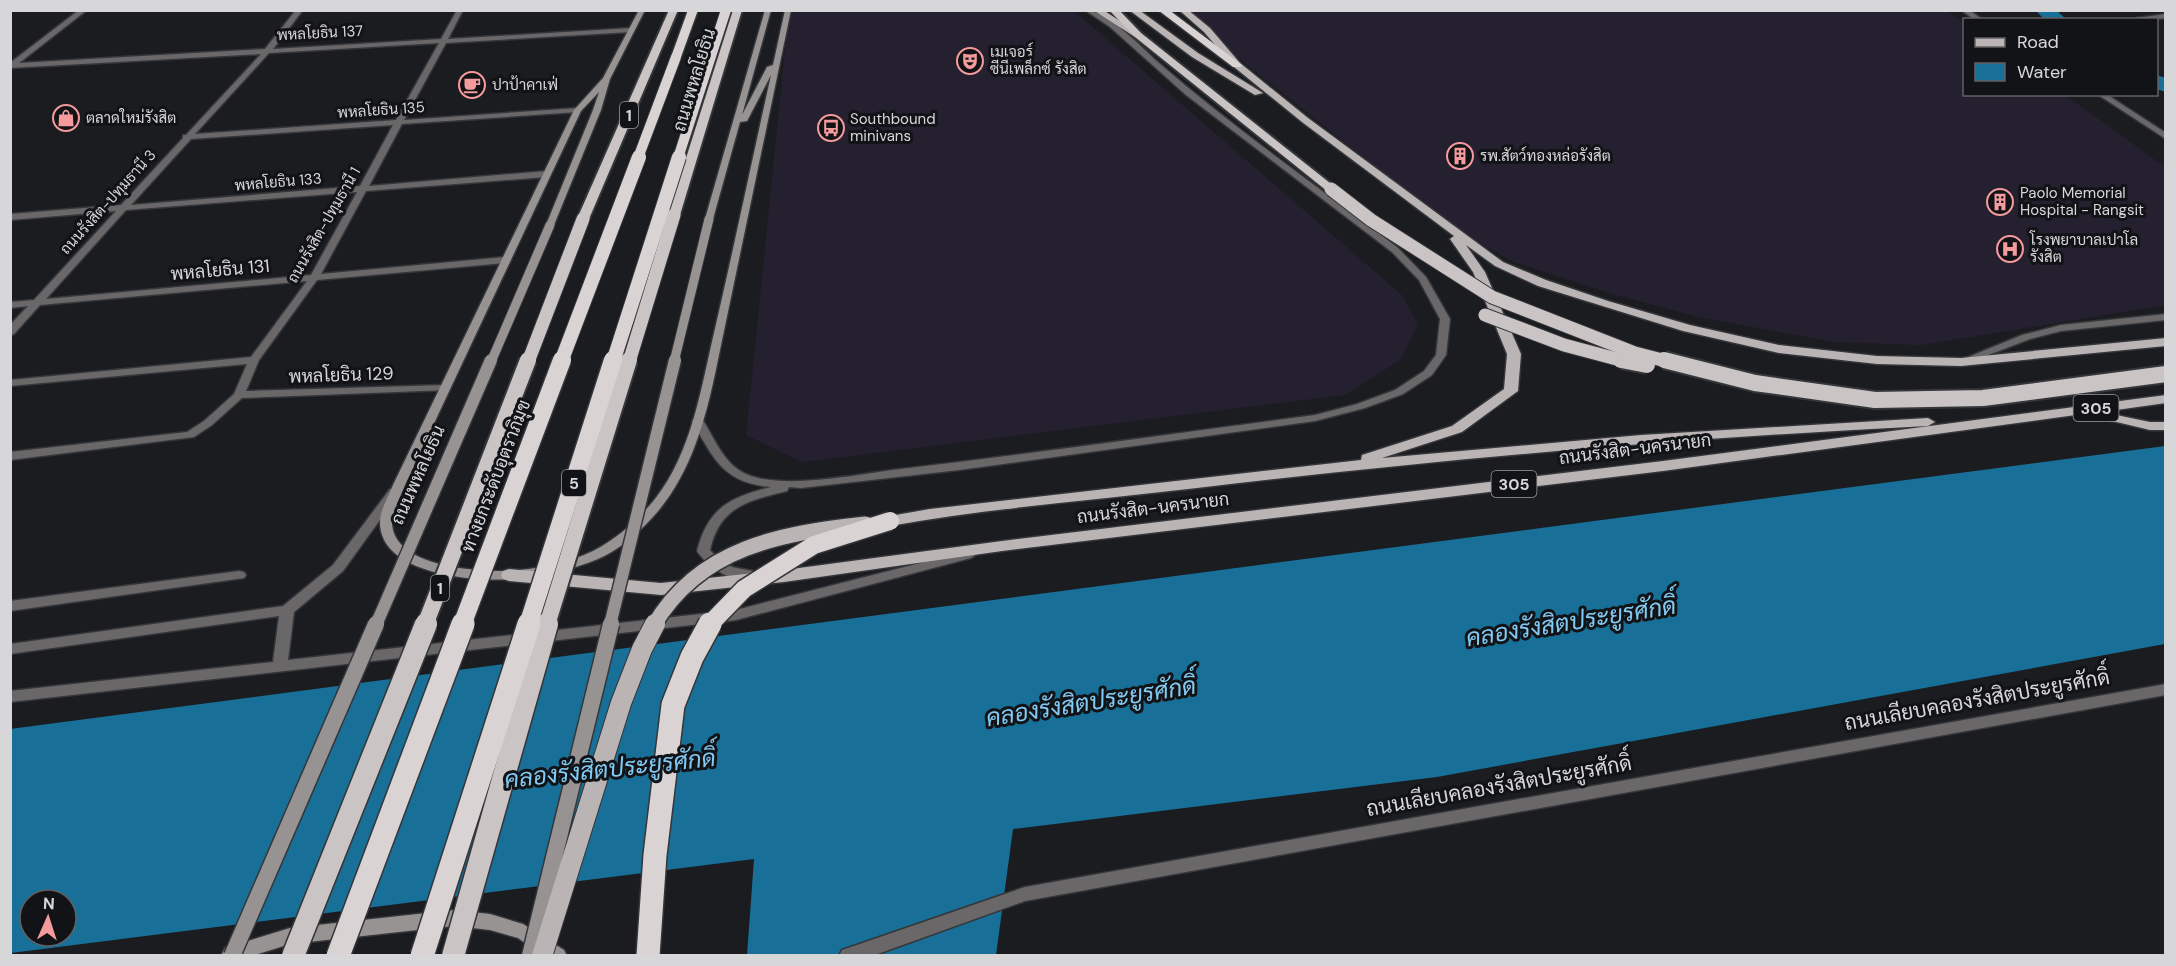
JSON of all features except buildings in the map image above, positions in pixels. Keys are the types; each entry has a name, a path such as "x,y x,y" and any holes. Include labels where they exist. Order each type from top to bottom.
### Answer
{"highway":[{"name":"1","path":"293,956 384,731 584,219 674,10"},
{"name":"ทางยกระดับอุตราภิมุข","path":"338,956 693,10"},
{"name":"5","path":"422,956 726,10"},
{"name":"ถนนพหลโยธิน","path":"453,956 529,683 738,10"},
{"path":"1113,10 1138,35 1371,220 1492,297 1635,353 1737,378"},
{"path":"1162,10 1237,65"},
{"path":"1485,315 1556,343 1618,361 1875,400 1983,398 2166,374"},
{"path":"648,956 655,855 673,705 710,624 744,589 814,545 890,521"}],"main road":[{"name":"ถนนพหลโยธิน","path":"232,956 550,225 597,110 606,79 642,10"},
{"path":"530,956 709,219 768,10"},
{"path":"606,79 578,110 399,485 386,524 393,543 408,558 432,567 509,575 575,563 604,551 623,537 648,514 666,493 678,471 698,421 741,246 788,10"},
{"path":"1097,10 1138,35"},
{"path":"1133,10 1195,55 1305,120"},
{"path":"1184,10 1208,30 1237,65 1305,120 1498,264 1542,283 1604,304 1687,328 1779,349 1877,360 1961,362 2166,342"},
{"path":"730,146 779,53"},
{"path":"1338,467 1456,429 1511,390 1514,354 1479,272 1448,227"},
{"name":"ถนนรังสิต-นครนายก","path":"509,575 661,589 784,576 1002,546 1663,466 2166,399"},
{"path":"2077,411 2150,426 2166,426"},
{"path":"542,956 628,682 663,608 688,581 720,561 756,547 834,527 1338,467 1718,433 2027,417"},
{"path":"227,956 244,948 290,936 454,918 490,922 523,932 558,956"}],"street":[{"path":"11,66 84,10"},
{"name":"ถนนรังสิต-ปทุมธานี 3","path":"10,332 268,50 300,10"},
{"name":"ถนนรังสิต-ปทุมธานี 1","path":"10,456 190,435 208,423 239,394 254,360 314,278 460,10"},
{"path":"784,576 743,575 717,568 703,551 710,527 728,509 757,493 801,484 958,466 1315,418 1361,406 1399,392 1428,373 1441,355 1445,320 1423,279 1395,250 1189,93 1120,33 1088,10"},
{"path":"1964,10 1977,18"},
{"path":"2140,18 2166,16"},
{"name":"พหลโยธิน 137","path":"11,66 631,30"},
{"path":"2103,96 2166,137"},
{"name":"พหลโยธิน 135","path":"186,137 578,110"},
{"name":"พหลโยธิน 133","path":"10,217 547,174"},
{"name":"พหลโยธิน 131","path":"10,305 505,260"},
{"path":"1961,362 2026,337 2061,328 2166,317"},
{"path":"10,383 254,360"},
{"name":"พหลโยธิน 129","path":"239,394 444,388"},
{"path":"698,421 718,454 732,471 749,479 801,484"},
{"path":"10,649 287,610 338,568 399,485"},
{"path":"10,697 736,615 1002,546"},
{"path":"10,606 239,575"},
{"path":"280,665 287,610"},
{"name":"ถนนเลียบคลองรังสิตประยูรศักดิ์","path":"848,956 1025,894 2166,689"}],"shaded area":[{"path":"789,11 1074,11 1403,296 1418,325 1400,360 1345,395 802,462 746,435"},
{"path":"1179,11 1947,11 1963,22 1963,96 2066,96 2165,167 2165,305 1922,345 1834,342 1698,317 1606,292 1511,261 1448,224"}],"water":[{"name":"คลองรังสิตประยูรศักดิ์","path":"2165,446 2165,644 1437,777 1013,829 996,955 747,955 754,859 78,945 78,888 18,888 18,948 51,948 11,953 10,729"}],"waterway":[{"path":"2043,10 2055,18"},
{"path":"2158,82 2166,86"}],"place":[{"name":"เมเจอร์ ซีนีเพล็กซ์ รังสิต","path":"970,61"},
{"name":"ปาป้าคาเฟ่","path":"472,85"},
{"name":"ตลาดใหม่รังสิต","path":"66,118"},
{"name":"Southbound minivans","path":"831,128"},
{"name":"รพ.สัตว์ทองหล่อรังสิต","path":"1460,156"},
{"name":"Paolo Memorial Hospital - Rangsit","path":"2000,202"},
{"name":"โรงพยาบาลเปาโล รังสิต","path":"2010,249"}]}
